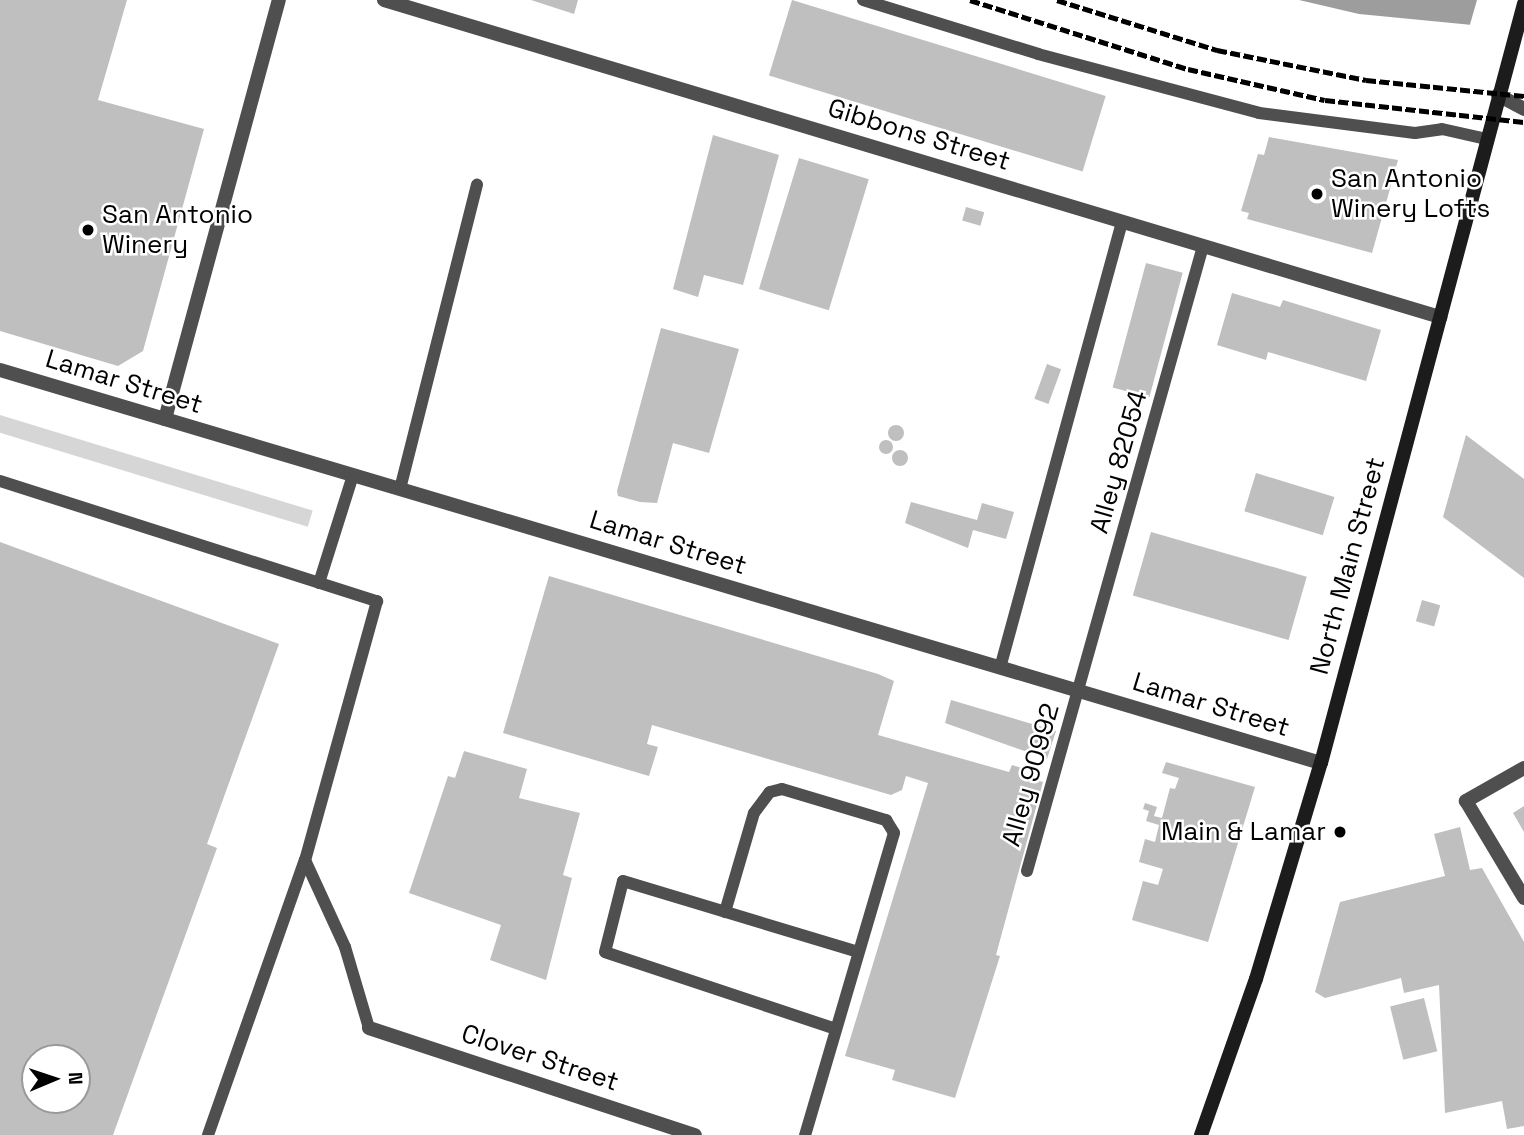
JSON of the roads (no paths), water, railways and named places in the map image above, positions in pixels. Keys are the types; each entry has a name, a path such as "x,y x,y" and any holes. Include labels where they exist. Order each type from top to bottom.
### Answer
{"main road":[{"name":"North Main Street","path":"1201,1135 1256,979 1321,763 1524,4"}],"street":[{"path":"164,419 279,0"},
{"name":"Gibbons Street","path":"384,0 1440,317"},
{"path":"1498,95 1524,109"},
{"name":"Lamar Street","path":"0,370 1321,763"},
{"path":"1524,768 1466,801 1524,898"},
{"name":"Clover Street","path":"369,1028 695,1135"}],"lane":[{"path":"863,0 1038,54 1259,113 1415,133 1442,129 1486,139"},
{"path":"400,489 477,185"},
{"path":"1000,668 1122,222"},
{"name":"Alley 82054","path":"1079,691 1203,246"},
{"path":"319,583 353,475"},
{"path":"0,481 377,601 305,860 208,1135"},
{"name":"Alley 90992","path":"1027,872 1079,691"},
{"path":"725,912 754,813 771,792 782,789 886,820 894,833 805,1135"},
{"path":"305,860 345,947 369,1028"},
{"path":"836,1030 605,951 623,881 858,952"}],"railway":[{"path":"970,0 1188,69 1325,100 1524,122"},
{"path":"1057,0 1217,50 1366,80 1524,96"}],"place":[{"name":"San Antonio Winery Lofts","path":"1317,194"},
{"name":"San Antonio Winery","path":"88,230"},
{"name":"Main & Lamar","path":"1340,832"}]}
